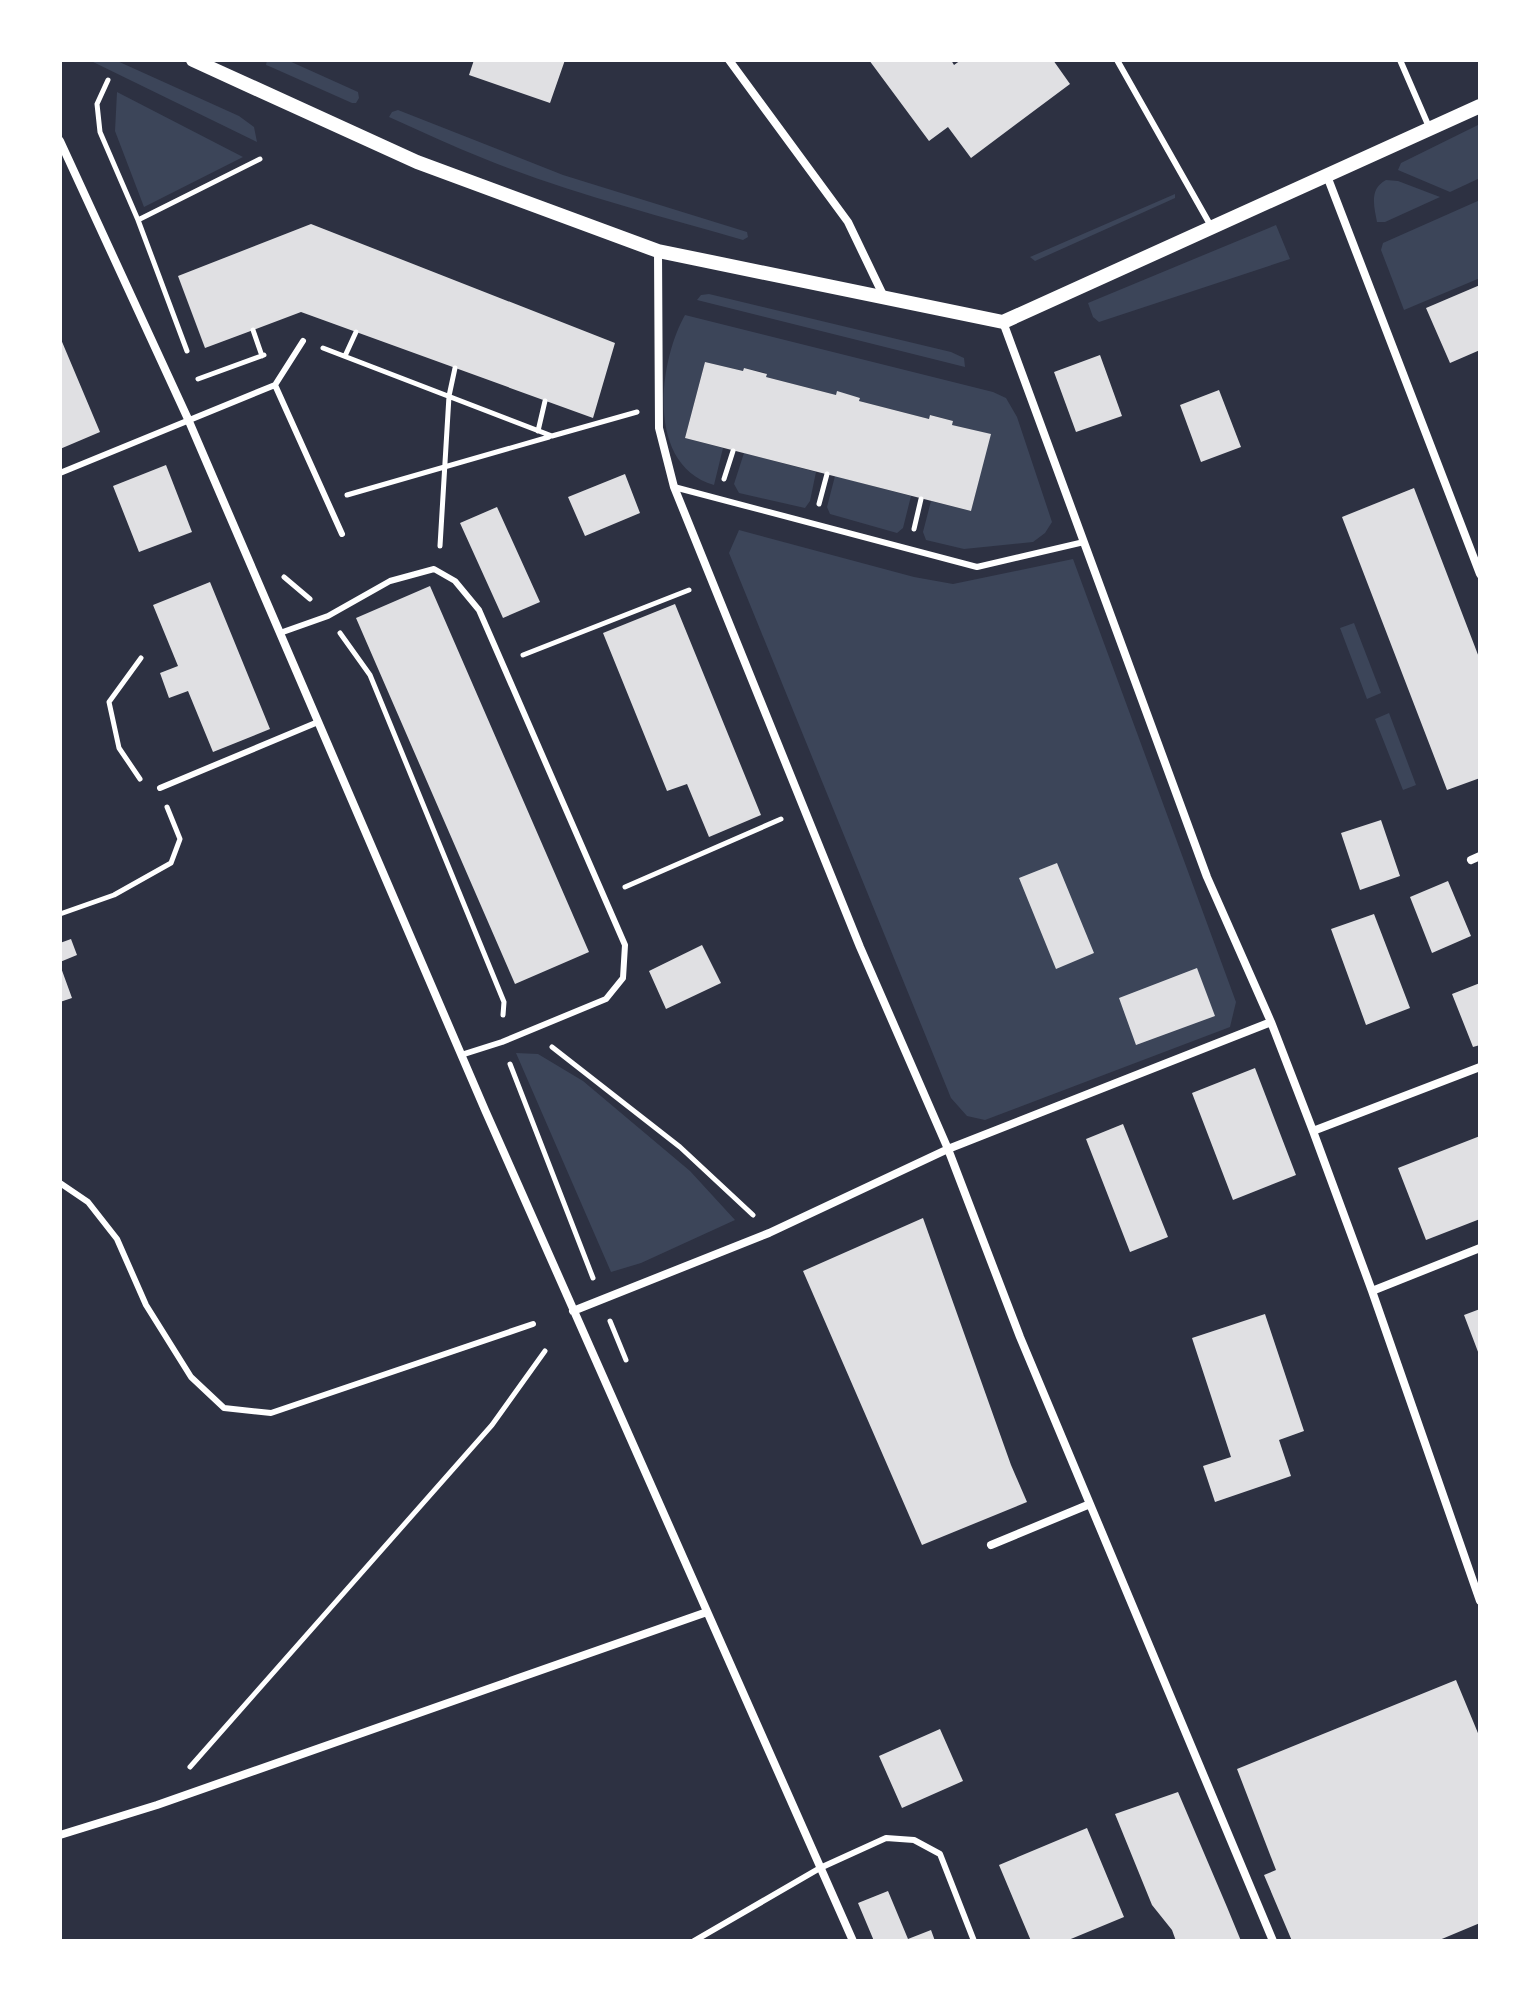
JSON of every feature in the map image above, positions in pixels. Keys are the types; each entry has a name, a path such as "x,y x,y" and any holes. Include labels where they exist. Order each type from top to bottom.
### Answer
{"street":[{"path":"193,60 417,162 658,251 1003,322 1480,106"},
{"path":"729,60 848,222 884,297"},
{"path":"60,141 188,419 461,1055 853,1941"},
{"path":"1327,176 1480,574"},
{"path":"658,251 659,428 674,487 860,947 948,1149 1020,1337 1273,1941"},
{"path":"1003,322 1207,877 1271,1022 1313,1131 1480,1601"},
{"path":"573,1311 769,1233 948,1149 1271,1022"},
{"path":"1313,1131 1480,1067"},
{"path":"1372,1291 1480,1248"},
{"path":"991,1545 1090,1504"},
{"path":"60,1835 157,1805 707,1612"}],"lane":[{"path":"1117,60 1212,228"},
{"path":"1400,60 1430,129"},
{"path":"60,473 275,385 303,341"},
{"path":"275,385 342,534"},
{"path":"674,487 977,567 1084,542"},
{"path":"280,633 328,616 390,581 434,569 455,581 479,610 625,945 623,978 606,999 502,1042 461,1055"},
{"path":"160,788 318,722"},
{"path":"60,1183 88,1202 117,1239 146,1305 191,1377 224,1408 271,1413 533,1324"},
{"path":"694,1941 820,1868 886,1838 914,1840 940,1854 974,1941"}],"path":[{"path":"108,80 97,104 100,132 138,220 198,379 207,412"},
{"path":"138,220 260,159"},
{"path":"253,330 262,356"},
{"path":"345,356 356,332"},
{"path":"198,379 303,341 552,436"},
{"path":"438,571 449,396 455,368"},
{"path":"538,431 545,401"},
{"path":"328,504 347,495 659,406"},
{"path":"282,574 328,616 370,675 504,1002 502,1042 586,1261"},
{"path":"502,663 712,580"},
{"path":"60,914 114,895 171,863 180,839 160,788 140,779 119,748 109,702 141,658"},
{"path":"603,896 804,809"},
{"path":"529,1029 680,1147 749,1210 769,1233"},
{"path":"613,1328 625,1357"},
{"path":"157,1805 492,1425 545,1351"}],"shaded area":[{"path":"89,60 115,60 239,116 254,127 257,142"},
{"path":"267,60 287,60 358,92 359,98 352,103 266,65"},
{"path":"117,92 243,157 144,207 115,131"},
{"path":"398,110 563,175 747,232 748,237 743,240 517,171 389,117"},
{"path":"1480,124 1480,178 1450,192 1398,170 1401,163"},
{"path":"1386,180 1398,181 1440,197 1385,222 1377,222 1375,193"},
{"path":"1175,194 1175,198 1035,261 1030,257"},
{"path":"1480,200 1480,278 1404,310 1381,250 1383,243"},
{"path":"1276,225 1290,259 1099,322 1093,317 1088,303"},
{"path":"709,294 951,352 964,358 965,367 697,300 701,295"},
{"path":"685,315 993,392 1006,398 1017,417 1052,522 1045,533 1033,542 964,549 926,540 923,532 931,501 971,511 990,434 952,425 953,421 931,415 929,419 859,401 860,398 838,392 836,395 766,377 766,373 705,362 685,438 723,448 714,485 692,474 677,457 668,436 664,411 664,385 669,359"},
{"path":"744,453 816,472 810,501 805,508 739,493 734,484"},
{"path":"835,476 911,496 903,528 897,533 830,514 827,507"},
{"path":"739,530 914,577 953,584 1073,559 1236,1002 1230,1027 985,1120 967,1116 951,1098 729,553"},
{"path":"1354,623 1381,693 1367,699 1340,628"},
{"path":"1389,713 1416,785 1403,790 1375,719"},
{"path":"516,1053 538,1054 583,1081 690,1171 735,1220 641,1263 611,1272"}],"building":[{"path":"474,60 565,60 550,103 469,75"},
{"path":"869,60 951,60 954,65 961,60 1053,60 1070,84 971,158 948,127 929,141"},
{"path":"311,224 615,343 593,418 301,312 205,348 178,276"},
{"path":"1480,285 1480,350 1450,363 1426,308"},
{"path":"60,337 100,432 60,449"},
{"path":"1100,355 1122,416 1076,432 1054,372"},
{"path":"705,362 743,371 744,368 767,374 766,377 836,395 837,391 860,398 859,401 929,419 930,415 953,421 952,425 991,434 971,511 685,438"},
{"path":"1219,390 1241,447 1201,462 1180,405"},
{"path":"166,465 192,532 139,552 113,486"},
{"path":"625,474 640,513 585,536 568,497"},
{"path":"1414,488 1480,660 1480,778 1447,790 1342,517"},
{"path":"497,507 540,602 503,618 460,523"},
{"path":"210,582 270,729 213,752 188,691 169,698 160,673 178,666 153,605"},
{"path":"430,586 589,952 515,984 356,618"},
{"path":"675,604 761,815 709,837 687,784 667,791 603,633"},
{"path":"1381,820 1400,876 1360,890 1341,833"},
{"path":"1057,863 1094,953 1056,969 1019,878"},
{"path":"1448,881 1471,936 1432,953 1410,897"},
{"path":"1374,914 1410,1008 1366,1025 1331,929"},
{"path":"71,939 77,955 60,962 60,943"},
{"path":"702,945 721,983 666,1009 649,971"},
{"path":"60,965 72,998 60,1002"},
{"path":"1197,968 1215,1016 1136,1045 1119,998"},
{"path":"1480,983 1480,1045 1473,1047 1452,994"},
{"path":"1255,1068 1296,1175 1233,1200 1192,1093"},
{"path":"1123,1124 1168,1237 1130,1252 1086,1139"},
{"path":"1480,1136 1480,1219 1426,1240 1398,1168"},
{"path":"923,1218 1027,1502 922,1545 803,1271"},
{"path":"1480,1309 1480,1357 1464,1315"},
{"path":"1265,1314 1304,1431 1279,1440 1291,1476 1215,1502 1203,1466 1231,1457 1192,1338"},
{"path":"1456,1680 1480,1738 1480,1923 1437,1941 1292,1941 1264,1875 1276,1870 1237,1769"},
{"path":"940,1729 963,1781 902,1808 879,1756"},
{"path":"1178,1792 1241,1941 1176,1941 1172,1930 1152,1905 1115,1814"},
{"path":"1087,1828 1124,1917 1066,1941 1031,1941 999,1865"},
{"path":"888,1891 908,1939 931,1930 935,1941 874,1941 858,1903"}]}
